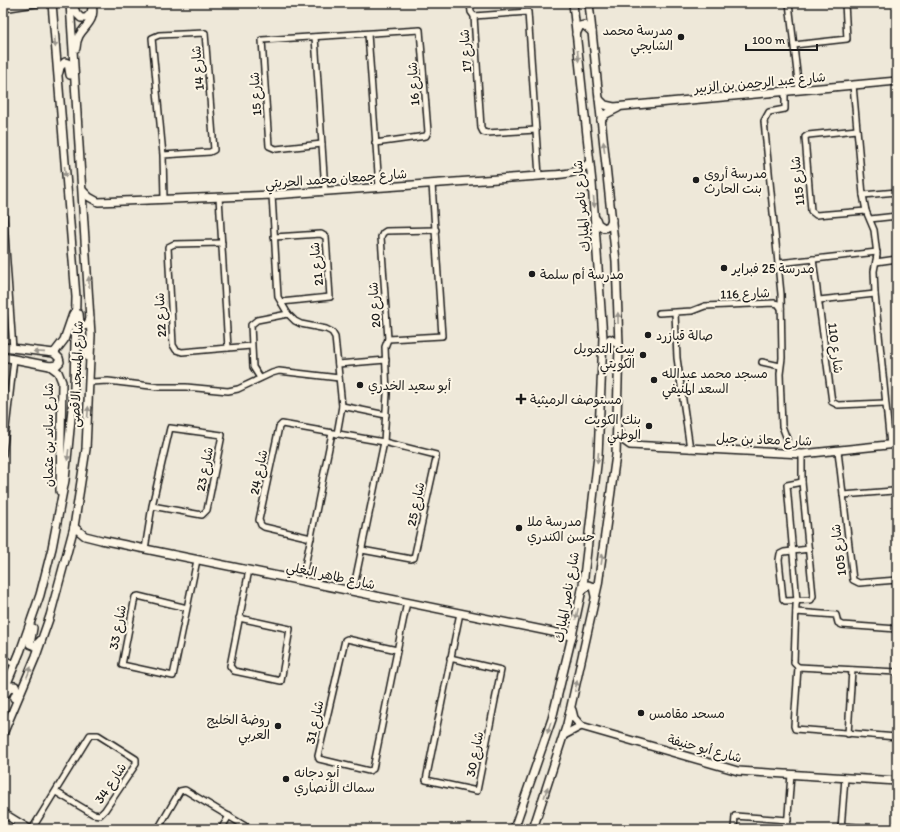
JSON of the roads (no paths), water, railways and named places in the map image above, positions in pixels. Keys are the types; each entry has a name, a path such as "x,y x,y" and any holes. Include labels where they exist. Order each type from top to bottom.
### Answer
{"street":[{"path":"3,8 42,3"},
{"name":"شارع المسجد الاقصى","path":"3,693 40,595 60,507 71,436 76,296 52,3"},
{"name":"شارع المسجد الاقصى","path":"3,733 46,629 74,528 86,449 90,380 90,318 70,3"},
{"path":"73,3 76,13 81,18 86,18 91,13 92,3"},
{"path":"75,82 76,43 82,30 93,18 94,12 92,3"},
{"path":"470,3 471,12 474,16"},
{"name":"شارع ناصر المبارك","path":"514,829 552,719 572,636 582,591 598,456 603,338 592,183 573,3"},
{"name":"شارع ناصر المبارك","path":"534,829 564,735 598,585 616,455 618,426 619,345 616,261 613,219 589,3"},
{"path":"789,3 799,90"},
{"path":"794,46 847,39 845,3"},
{"name":"شارع 17","path":"536,130 483,132 481,128 474,16 528,12 540,176"},
{"path":"576,34 580,26 584,25 592,32"},
{"name":"شارع 16","path":"345,35 420,30 428,132 423,138 375,143"},
{"name":"شارع 14","path":"163,155 210,152 214,150 205,33 159,35 152,38 163,155 164,199"},
{"path":"368,34 379,187"},
{"name":"شارع 15","path":"322,144 276,149 269,146 262,40 345,35"},
{"path":"315,37 325,191"},
{"path":"58,76 62,63 68,63 73,109 78,122"},
{"name":"شارع عبد الرحمن بن الزبير","path":"599,99 608,106 626,106 897,80"},
{"path":"853,85 863,195 866,211 874,230 877,252 875,294 885,403 894,445"},
{"path":"781,308 779,263 764,121 769,112 785,109 785,91"},
{"name":"شارع عبد الرحمن بن الزبير","path":"601,120 613,110 626,106"},
{"name":"شارع 115","path":"857,130 808,135 805,137 811,210 816,215 866,211"},
{"name":"شارع جمعان محمد الحريتي","path":"98,202 272,195 540,176 576,172 582,170 589,163"},
{"path":"576,172 584,175 592,183"},
{"name":"شارع 20","path":"432,184 436,230 442,336 388,339 381,237 383,233 436,230"},
{"path":"83,191 98,202 84,215"},
{"path":"863,195 897,192"},
{"path":"272,195 277,292 288,314 301,324 326,328 332,332 335,337 342,406 334,433 302,581"},
{"path":"219,197 228,348 251,346"},
{"path":"3,205 13,348"},
{"path":"870,219 897,216"},
{"path":"595,217 598,224 604,228 609,226 613,219"},
{"name":"شارع 21","path":"274,237 321,234 326,237 330,297 281,302"},
{"name":"شارع 22","path":"222,243 170,245 167,251 173,345 176,350 182,352 228,348"},
{"path":"779,263 877,252"},
{"path":"813,259 819,300 875,294"},
{"path":"876,262 897,259"},
{"path":"76,296 80,323 83,326 87,325 90,318"},
{"name":"شارع 110","path":"819,300 832,402 838,405 885,403"},
{"name":"شارع 116","path":"659,313 693,311 705,306 778,304 781,308 782,356 780,366 782,426 786,439"},
{"path":"54,353 64,340 76,307"},
{"path":"675,313 677,352 690,449"},
{"path":"260,378 253,368 250,328 253,322 288,314"},
{"path":"353,592 384,442 386,415 385,347 388,339"},
{"path":"602,349 610,339 619,345"},
{"path":"75,355 78,347 85,346 90,380 159,387 186,387 221,391 238,389 260,378 279,371 339,378"},
{"path":"3,347 54,353 59,358 60,362 57,365 50,366"},
{"name":"شارع ساند بن عثمان","path":"3,357 50,366 58,372 62,382 60,507"},
{"path":"3,454 14,359"},
{"path":"338,364 386,360"},
{"path":"762,362 780,366"},
{"path":"3,399 10,400"},
{"path":"342,406 386,415"},
{"name":"شارع 24","path":"311,538 264,528 259,520 279,427 282,424 358,437"},
{"path":"616,455 620,449 630,444 620,437 618,426"},
{"name":"شارع 23","path":"145,549 152,506 170,428 222,435 205,513 202,515 152,506"},
{"name":"شارع 25","path":"358,437 436,454 414,558 411,559 362,550"},
{"name":"شارع معاذ بن جبل","path":"630,444 690,449 802,454 894,445"},
{"name":"شارع 105","path":"838,451 852,580 859,583 897,580"},
{"path":"802,454 802,482 809,549 813,596 811,600 786,602 783,600 779,560 782,553 793,550 809,549"},
{"path":"802,482 787,485 798,601 796,612 794,663 798,667 897,672"},
{"path":"843,495 893,491 896,493 897,500"},
{"name":"شارع طاهر البغلي","path":"74,528 86,536 145,549 572,636"},
{"path":"70,544 78,538 86,536"},
{"name":"شارع 33","path":"187,608 138,596 135,597 122,665 173,676 198,560"},
{"path":"239,618 290,629 281,681 231,669 230,666 239,618 249,570"},
{"path":"582,591 588,586 593,587 595,598"},
{"path":"40,595 30,644 32,646 38,644 46,629"},
{"name":"شارع 31","path":"397,650 347,639 345,640 318,756 319,759 372,771 407,602"},
{"path":"796,612 834,614 836,615 840,625 897,629"},
{"name":"شارع 30","path":"450,658 501,670 478,791 426,780 450,658 460,613"},
{"path":"3,660 14,664"},
{"path":"798,667 795,729 897,737"},
{"path":"848,734 852,670"},
{"path":"3,696 12,686 17,688 3,733"},
{"path":"564,735 581,726 574,718 571,707"},
{"name":"شارع أبو حنيفة","path":"581,726 738,770 897,782"},
{"name":"شارع 34","path":"31,829 92,734 98,735 136,759 136,764 106,810 100,815 93,814 56,792"},
{"path":"787,829 792,774"},
{"path":"845,778 841,828 887,829"},
{"path":"158,829 180,791 185,790 250,829"},
{"path":"3,813 31,829"},
{"path":"221,829 229,816"},
{"path":"734,829 735,816 788,820"},
{"path":"14,829 18,822"}],"place":[{"name":"مدرسة محمد الشايجي","path":"681,37"},
{"name":"مدرسة أروى بنت الحارث","path":"696,180"},
{"name":"مدرسة 25 فبراير","path":"724,268"},
{"name":"مدرسة أم سلمة","path":"532,274"},
{"name":"صالة قبازرد","path":"648,335"},
{"name":"بيت التمويل الكويتي","path":"643,355"},
{"name":"مسجد محمد عبدالله السعد المنيفي","path":"654,380"},
{"name":"أبو سعيد الخدري","path":"360,385"},
{"name":"مستوصف الرميثية","path":"521,399"},
{"name":"بنك الكويت الوطني","path":"649,426"},
{"name":"مدرسة ملا حسن الكندري","path":"519,528"},
{"name":"مسحد مقامس","path":"641,713"},
{"name":"روضة الخليج العربي","path":"278,726"},
{"name":"أبو دجانه سماك الأنصاري","path":"286,779"}]}
